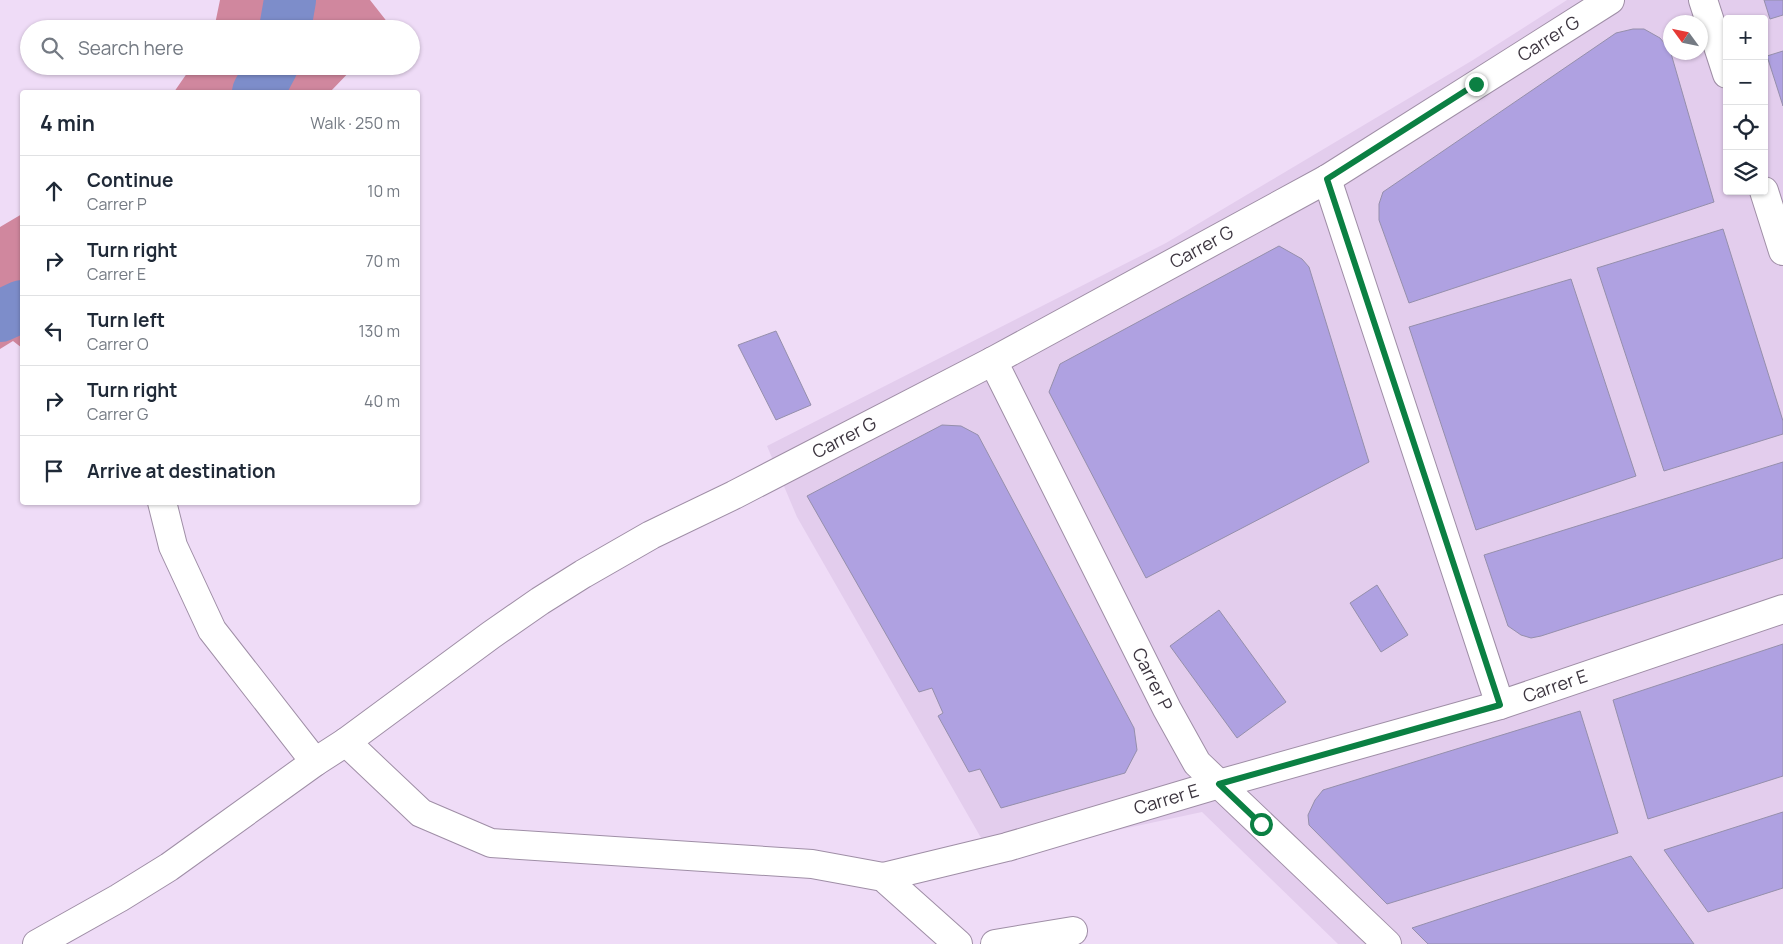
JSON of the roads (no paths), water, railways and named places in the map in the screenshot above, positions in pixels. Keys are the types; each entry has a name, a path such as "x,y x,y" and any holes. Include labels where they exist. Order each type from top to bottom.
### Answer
{"street":[{"name":"Carrer G","path":"37,944 120,898 169,867 554,592 650,535 781,471 993,362 1327,179 1610,0"},
{"path":"1703,0 1723,62"},
{"path":"1327,179 1500,705"},
{"path":"1765,195 1783,251"},
{"name":"Carrer P","path":"993,362 1167,709 1197,763 1387,944"},
{"path":"163,505 173,546 212,630 315,762"},
{"name":"Carrer E","path":"884,877 1007,847 1219,784 1500,705 1783,609"},
{"path":"346,742 421,813 491,843 812,864 884,877 958,944"},
{"path":"995,944 1073,931"}],"waterway":[{"path":"287,20 290,0"},
{"path":"259,90 267,75"},
{"path":"0,316 20,307"}]}
